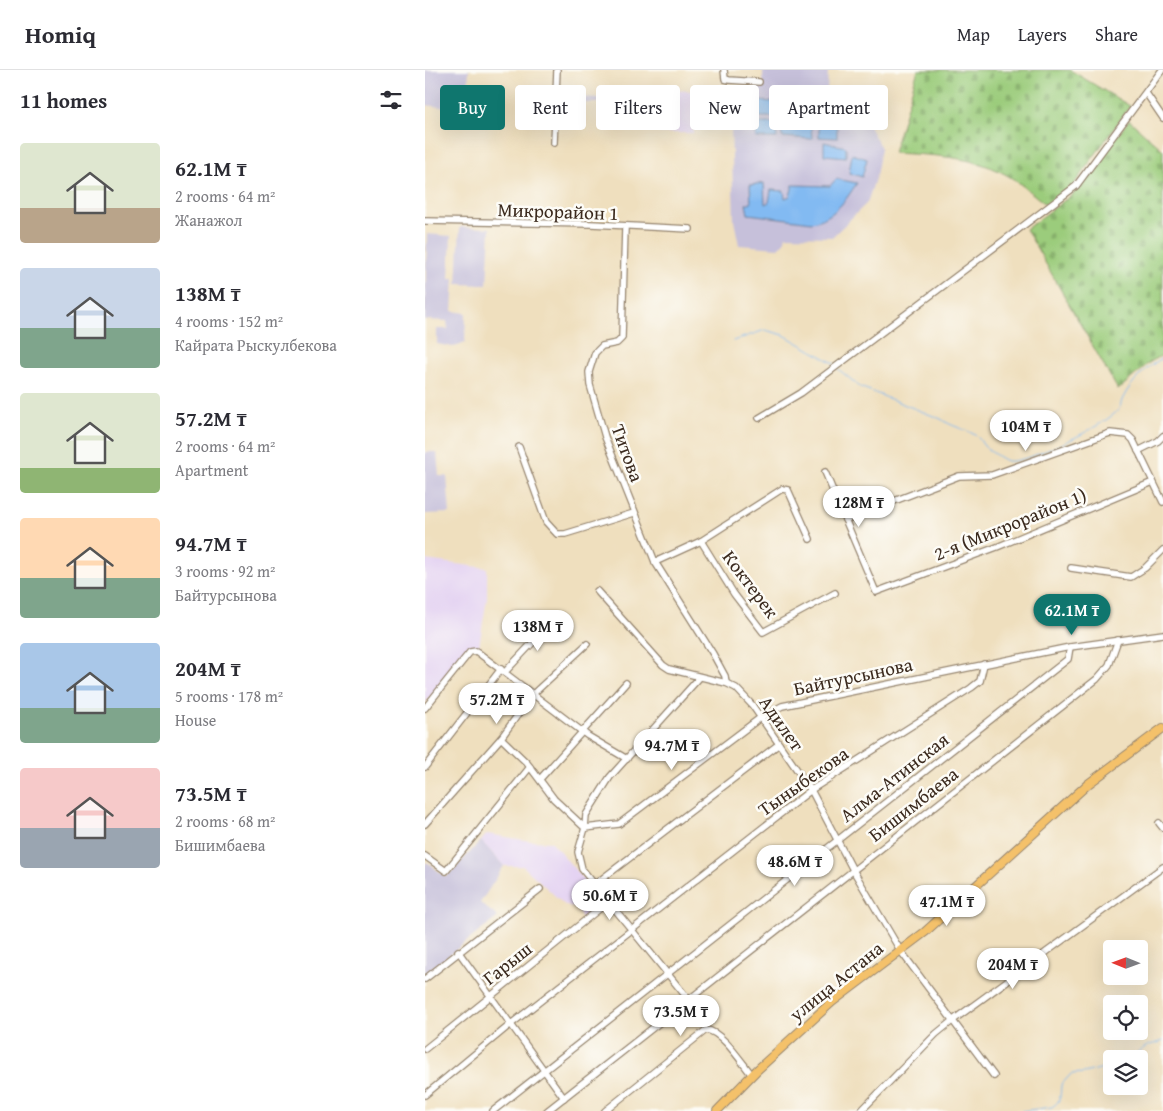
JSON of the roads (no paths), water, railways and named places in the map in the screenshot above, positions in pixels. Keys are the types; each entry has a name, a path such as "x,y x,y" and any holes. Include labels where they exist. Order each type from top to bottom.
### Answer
{"main road":[{"name":"улица Астана","path":"717,1111 752,1075 832,1002 901,950 998,868 1088,784 1163,728"}],"street":[{"path":"554,143 557,70"},
{"path":"725,70 725,78 729,80 759,82"},
{"path":"759,418 801,393 1071,191 1162,70"},
{"path":"1146,93 1163,118"},
{"name":"Микрорайон 1","path":"425,222 591,224 625,228 690,229"},
{"name":"Титова","path":"625,228 622,338 617,343 603,346 595,353 589,376 605,437 655,562 713,654 725,676 726,683"},
{"path":"825,472 845,520 959,476 991,475 1110,432 1128,434 1163,502"},
{"path":"1138,451 1159,441 1163,436"},
{"path":"519,446 546,522 557,534 565,534 635,513"},
{"name":"2-я (Микрорайон 1)","path":"845,520 876,592 997,547 1153,482"},
{"path":"655,562 701,541 782,489 788,490 810,539"},
{"name":"Коктерек","path":"701,541 734,594 763,632 835,593"},
{"path":"1071,568 1131,577 1145,568 1163,550"},
{"name":"Адилет","path":"597,591 663,665 669,669 726,683 744,696 811,790 839,840 853,870 901,950 994,1076"},
{"path":"425,767 503,670 537,638 560,621"},
{"name":"Байтурсынова","path":"585,828 619,824 760,718 782,706 1070,647 1163,634"},
{"name":"Бишимбаева","path":"547,1111 1105,673 1118,640"},
{"path":"425,824 501,738 533,694 587,644"},
{"name":"Алма-Атинская","path":"493,1111 1068,659 1070,647"},
{"path":"425,708 470,652 480,652 582,732 627,759"},
{"name":"Тыныбекова","path":"425,1094 511,1024 811,790 971,688 980,681 984,664"},
{"path":"689,1000 595,885 579,862 580,844 585,828 586,815 610,777 700,677"},
{"path":"540,779 626,683"},
{"path":"501,738 530,767 554,800 585,828"},
{"path":"595,885 779,744"},
{"path":"425,857 446,871 530,767"},
{"path":"861,1111 936,1034 952,1021 1163,867"},
{"path":"425,979 540,888"},
{"name":"Гарыш","path":"425,1049 609,902"},
{"path":"458,951 564,1098"},
{"path":"605,1111 706,1030 712,1030 727,1044 752,1075"}],"water":[{"path":"759,101 769,102 769,117 759,117"},
{"path":"759,123 769,123 769,130 776,130 777,138 756,138 756,130 759,130"},
{"path":"781,130 811,130 812,139 782,137"},
{"path":"819,130 837,130 837,138 819,137"},
{"path":"824,142 846,147 846,157 824,155"},
{"path":"852,154 867,159 862,177 849,173"},
{"path":"836,179 857,183 833,213 820,220 812,222 748,214 746,204 751,203 750,185 764,183 765,204 769,202 771,190 784,191 785,198 790,196 793,185 830,186"}],"waterway":[{"path":"733,341 765,330 784,335 835,364"},
{"path":"837,368 860,387 971,433 985,447 999,457 1007,461 1016,461 1066,442 1112,416 1119,409 1122,399 1130,386 1151,365 1163,358"},
{"path":"1141,1050 1163,1041"},
{"path":"1022,1111 1052,1107 1060,1097 1061,1085 1071,1074 1103,1068"}]}
